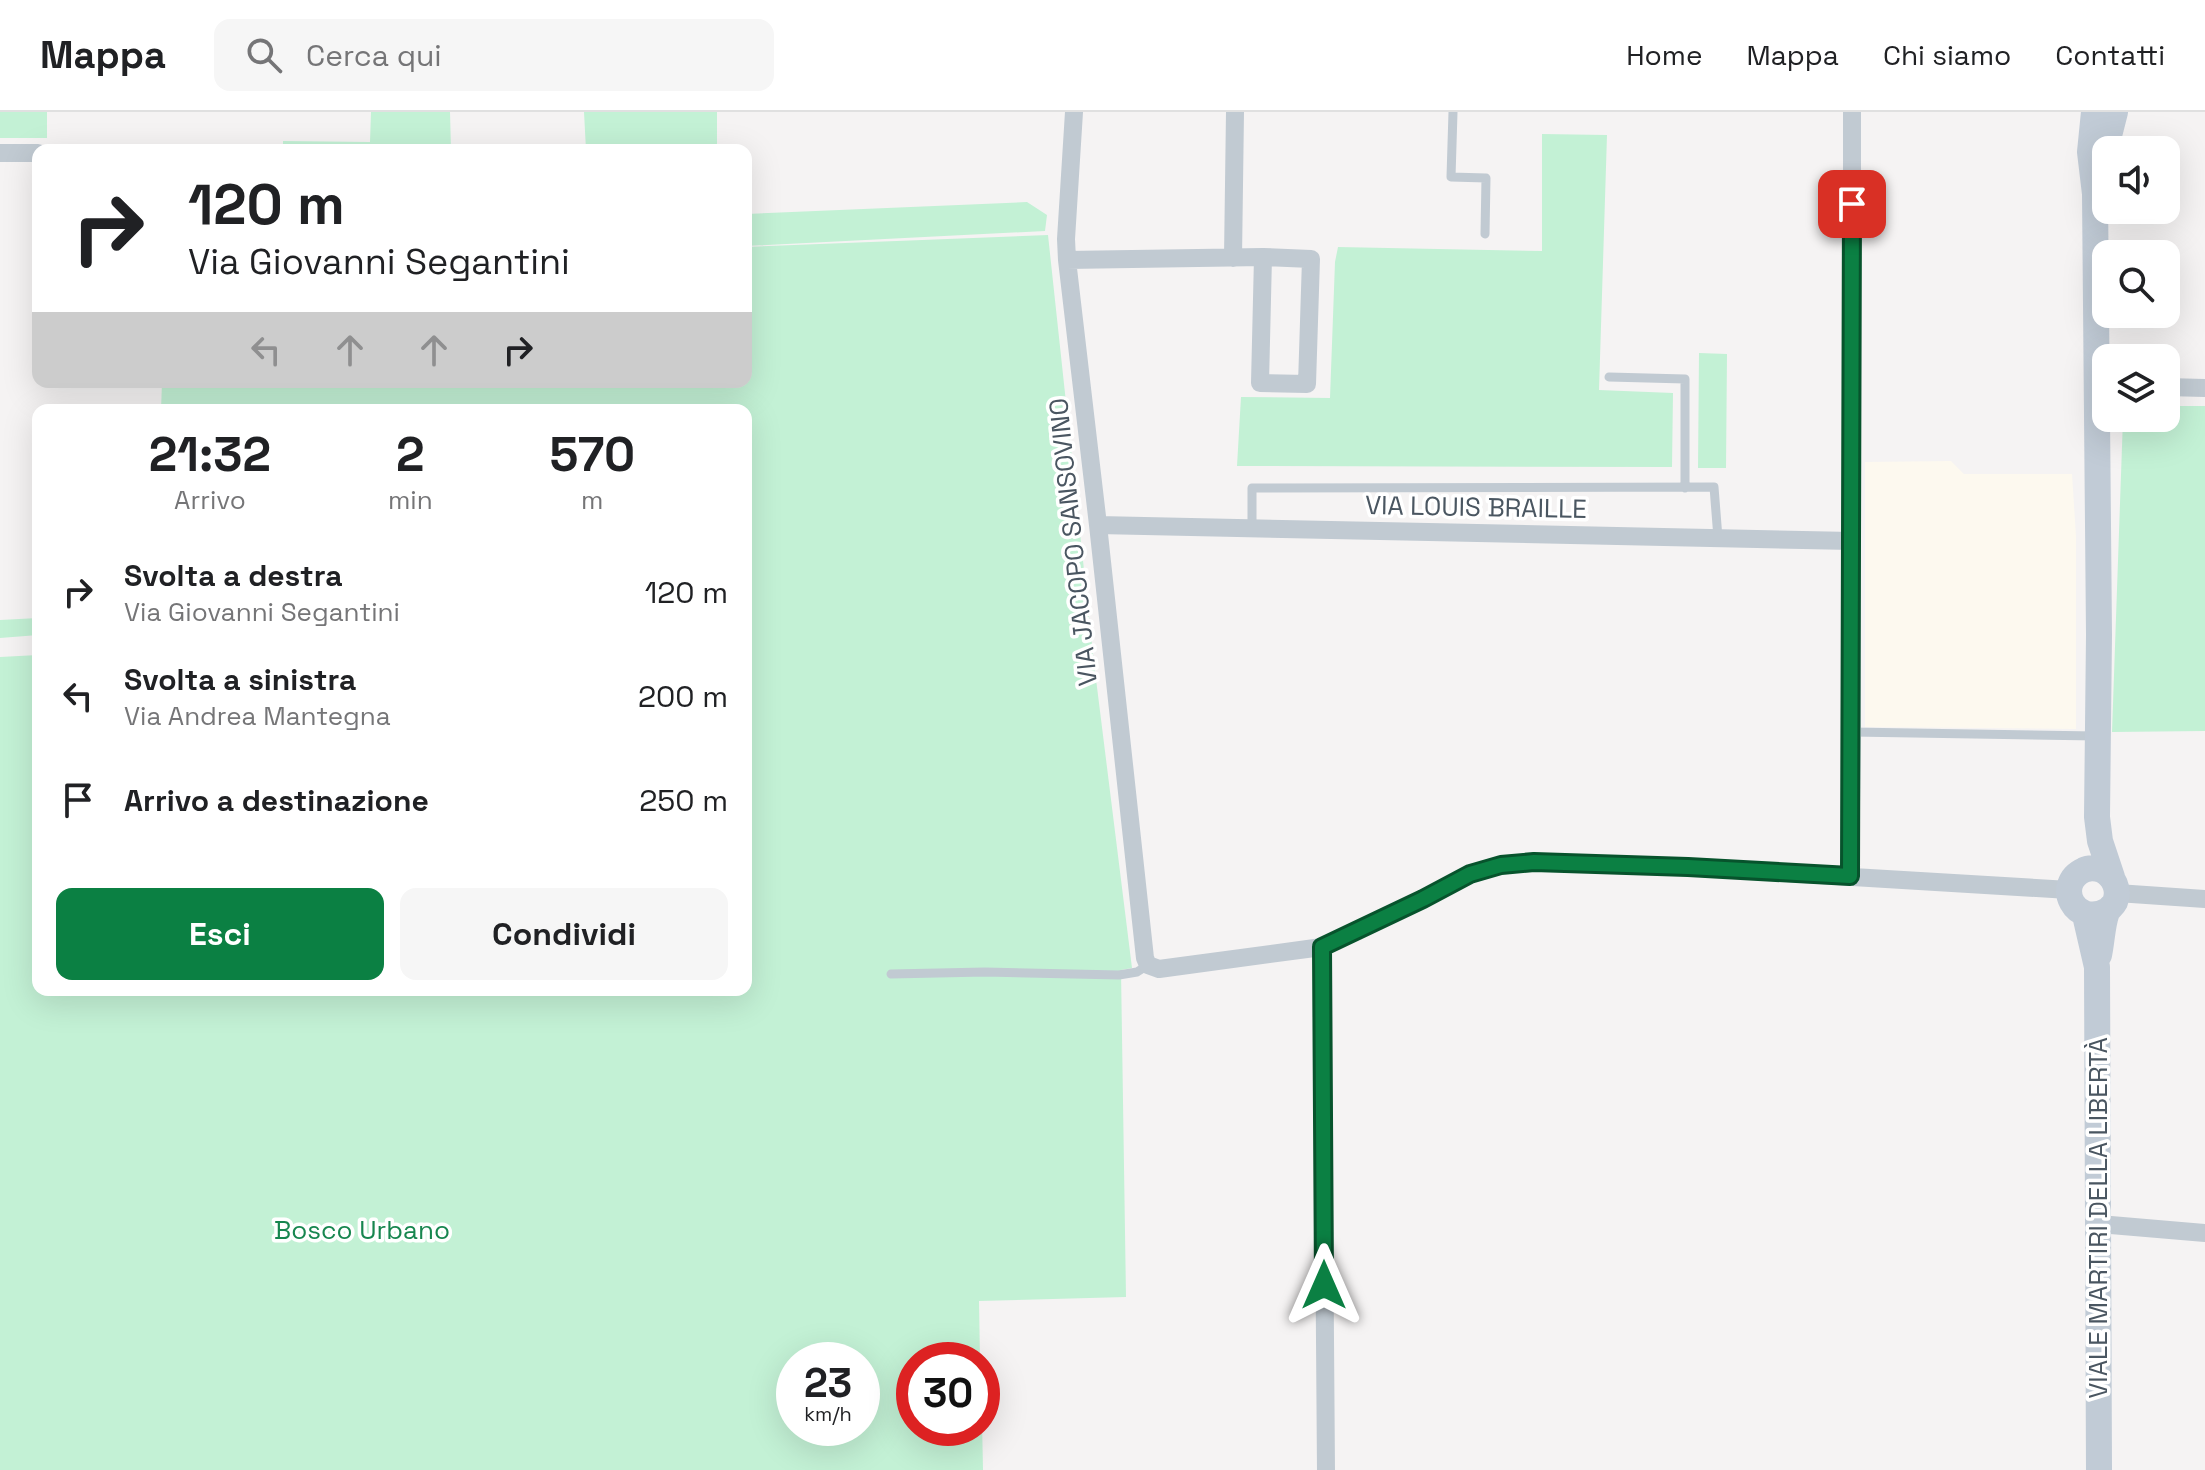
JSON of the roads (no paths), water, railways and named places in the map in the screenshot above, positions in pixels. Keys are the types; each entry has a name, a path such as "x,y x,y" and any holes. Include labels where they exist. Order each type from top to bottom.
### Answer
{"street":[{"name":"VIA JACOPO SANSOVINO","path":"1074,112 1067,260 1148,965"},
{"path":"1233,258 1235,112"},
{"path":"1850,876 1852,112"},
{"name":"VIALE MARTIRI DELLA LIBERTÀ","path":"2092,169 2090,152 2094,112"},
{"name":"VIALE MARTIRI DELLA LIBERTÀ","path":"2109,136 2115,112"},
{"path":"0,153 32,153"},
{"name":"VIALE MARTIRI DELLA LIBERTÀ","path":"2096,224 2100,344"},
{"path":"1067,260 1263,257 1311,259 1307,384 1260,383 1263,257"},
{"path":"2180,387 2205,388"},
{"name":"VIALE MARTIRI DELLA LIBERTÀ","path":"2099,1470 2097,967 2105,899 2105,859 2097,817 2101,432"},
{"name":"VIA LOUIS BRAILLE","path":"1098,525 1852,541"},
{"name":"VIALE MARTIRI DELLA LIBERTÀ","path":"2097,817 2070,899 2074,906 2105,899"},
{"path":"1148,965 1159,969 1322,947 1470,874 1501,865 1534,862 1850,876 2076,880 2098,869 2106,872 2105,899 2205,899"},
{"path":"1322,947 1326,1470"},
{"path":"2099,1224 2205,1233"}],"lane":[{"path":"1453,112 1451,177 1486,178 1485,234"},
{"path":"1609,377 1685,379 1685,488"},
{"path":"1252,529 1252,488 1714,487 1718,538"},
{"path":"1852,732 2098,736"},
{"path":"891,974 985,972 1119,975 1137,972 1148,965"}],"park label":[{"name":"Bosco Urbano","path":"362,1230"}]}
